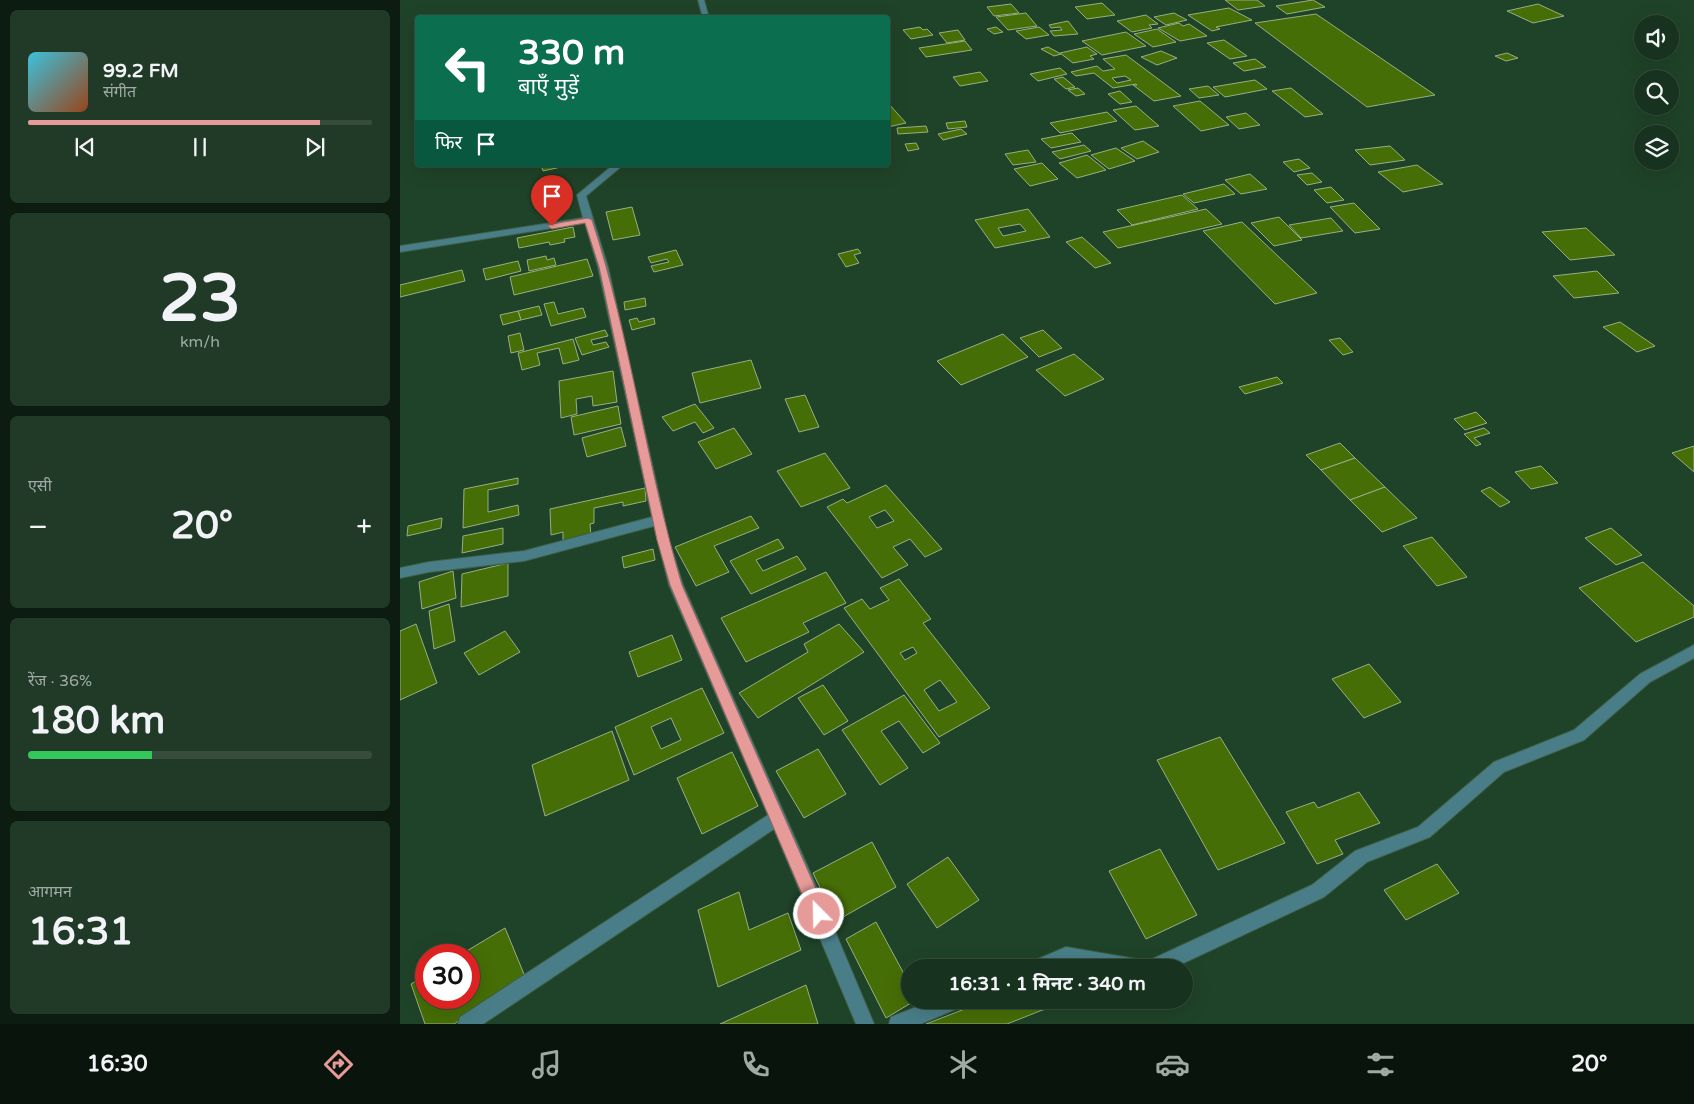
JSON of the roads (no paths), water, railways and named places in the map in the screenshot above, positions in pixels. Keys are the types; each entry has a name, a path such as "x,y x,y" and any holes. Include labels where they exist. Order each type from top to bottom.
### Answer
{"street":[{"path":"701,0 705,15"},
{"path":"616,167 580,195 603,267 663,540 676,585 778,818 864,1024"},
{"path":"400,249 588,220"},
{"path":"400,573 428,567 524,556 659,520"},
{"path":"1171,959 1318,891 1361,856 1424,832 1499,766 1579,735 1645,678 1694,651"},
{"path":"466,1024 778,818"},
{"path":"1059,959 1066,956 1086,959"},
{"path":"898,1024 935,1009"}]}
